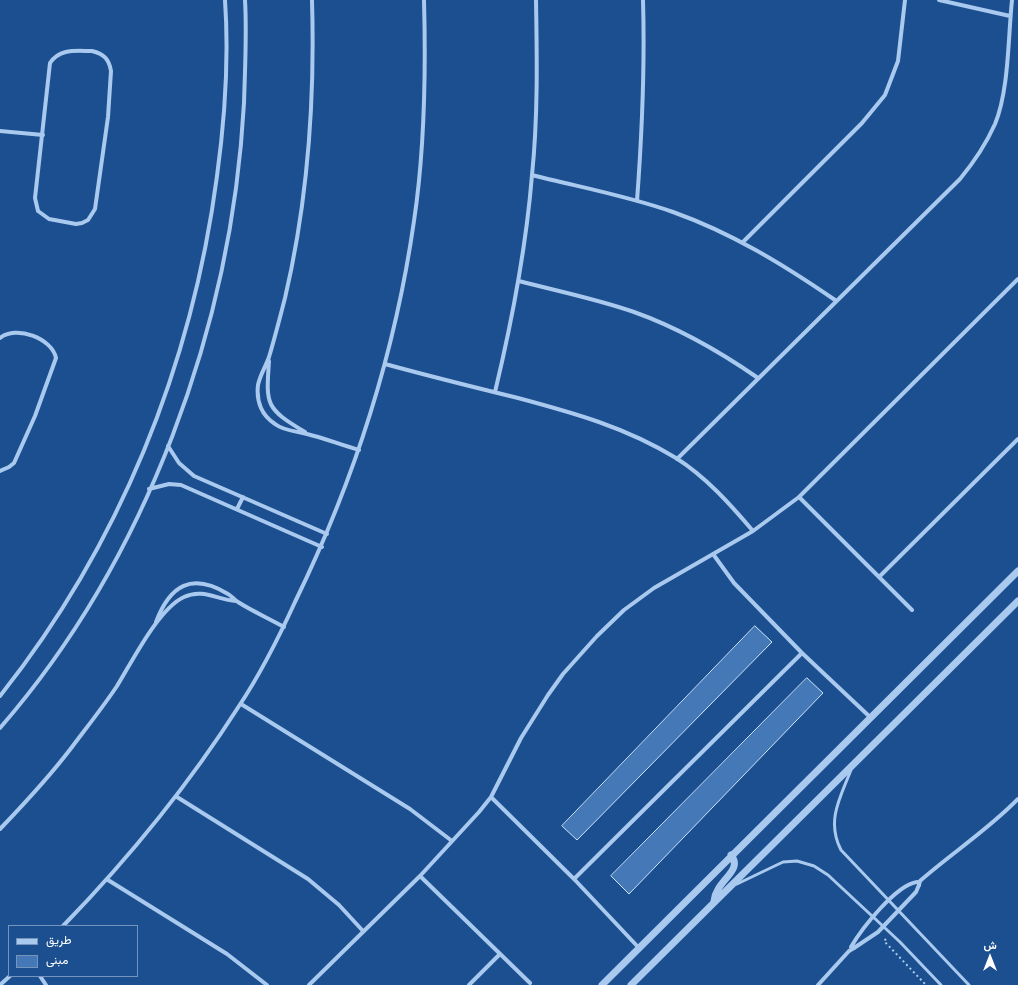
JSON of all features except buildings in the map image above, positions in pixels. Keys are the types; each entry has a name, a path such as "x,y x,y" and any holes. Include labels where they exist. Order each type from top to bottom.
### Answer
{"street":[{"path":"0,728 45,670 80,620 110,568 149,490 168,446 204,339 232,215 242,138 246,53 245,0"},
{"path":"307,434 286,421 272,406 266,387 269,358 286,289 297,235 306,173 311,110 313,47 312,0"},
{"path":"64,925 108,880 177,797 241,704 284,626 322,547 359,450 385,364 401,297 415,211 422,140 425,60 424,0"},
{"path":"495,392 519,281 532,175 537,84 536,0"},
{"path":"637,201 643,127 645,53 643,0"},
{"path":"743,242 862,123 885,95 898,61 904,0"},
{"path":"939,0 1010,16"},
{"path":"677,459 835,300 960,179 976,158 995,124 1004,86 1012,0"},
{"path":"0,696 45,635 76,587 104,538 147,446 176,362 199,276 215,195 224,112 224,1"},
{"path":"70,51 92,51 100,53 106,57 110,63 111,71 103,163 95,209 88,220 82,223 76,224 49,219 38,211 35,198 43,135 48,69 53,58 63,52 70,51"},
{"path":"0,131 43,135"},
{"path":"532,175 637,201 680,215 743,242 790,269 835,300"},
{"path":"309,985 420,876 491,797 534,716 552,690 579,655 624,610 685,568 753,531 799,497 1018,280"},
{"path":"519,281 607,303 653,320 710,347 758,378"},
{"path":"0,338 10,332 28,335 46,342 55,352 56,358 35,416 14,463 0,471"},
{"path":"269,358 258,385 258,400 260,407 275,424 282,428 359,450"},
{"path":"385,364 584,416 616,427 677,459 716,490 753,531"},
{"path":"879,577 1018,439"},
{"path":"168,446 179,463 189,472 327,534"},
{"path":"149,490 169,484 181,485 322,547"},
{"path":"237,509 242,497"},
{"path":"799,497 912,610"},
{"path":"713,554 734,583 802,653 870,717"},
{"path":"602,985 1018,571"},
{"path":"0,829 23,805 71,748 116,688 156,624 167,599 176,590 188,584 207,584 227,593 236,601"},
{"path":"156,624 172,606 190,595 205,593 236,601 284,626"},
{"path":"631,985 725,890 1018,601"},
{"path":"574,879 802,653"},
{"path":"241,704 410,809 452,841"},
{"path":"177,797 308,879 339,905 363,931"},
{"path":"491,797 574,879 639,948"},
{"path":"818,985 849,951 878,932 919,883 946,858 982,831 1018,799"},
{"path":"714,901 717,888 734,868 735,862 731,855"},
{"path":"420,876 499,955 530,983"},
{"path":"108,880 227,954 267,985"},
{"path":"853,948 863,927 905,886 919,883"},
{"path":"469,985 499,955"},
{"path":"0,985 9,977"}],"lane":[{"path":"853,763 834,815 834,833 841,850 969,985"},
{"path":"725,890 783,862 798,861 814,866 828,875 900,942 941,985"}]}
